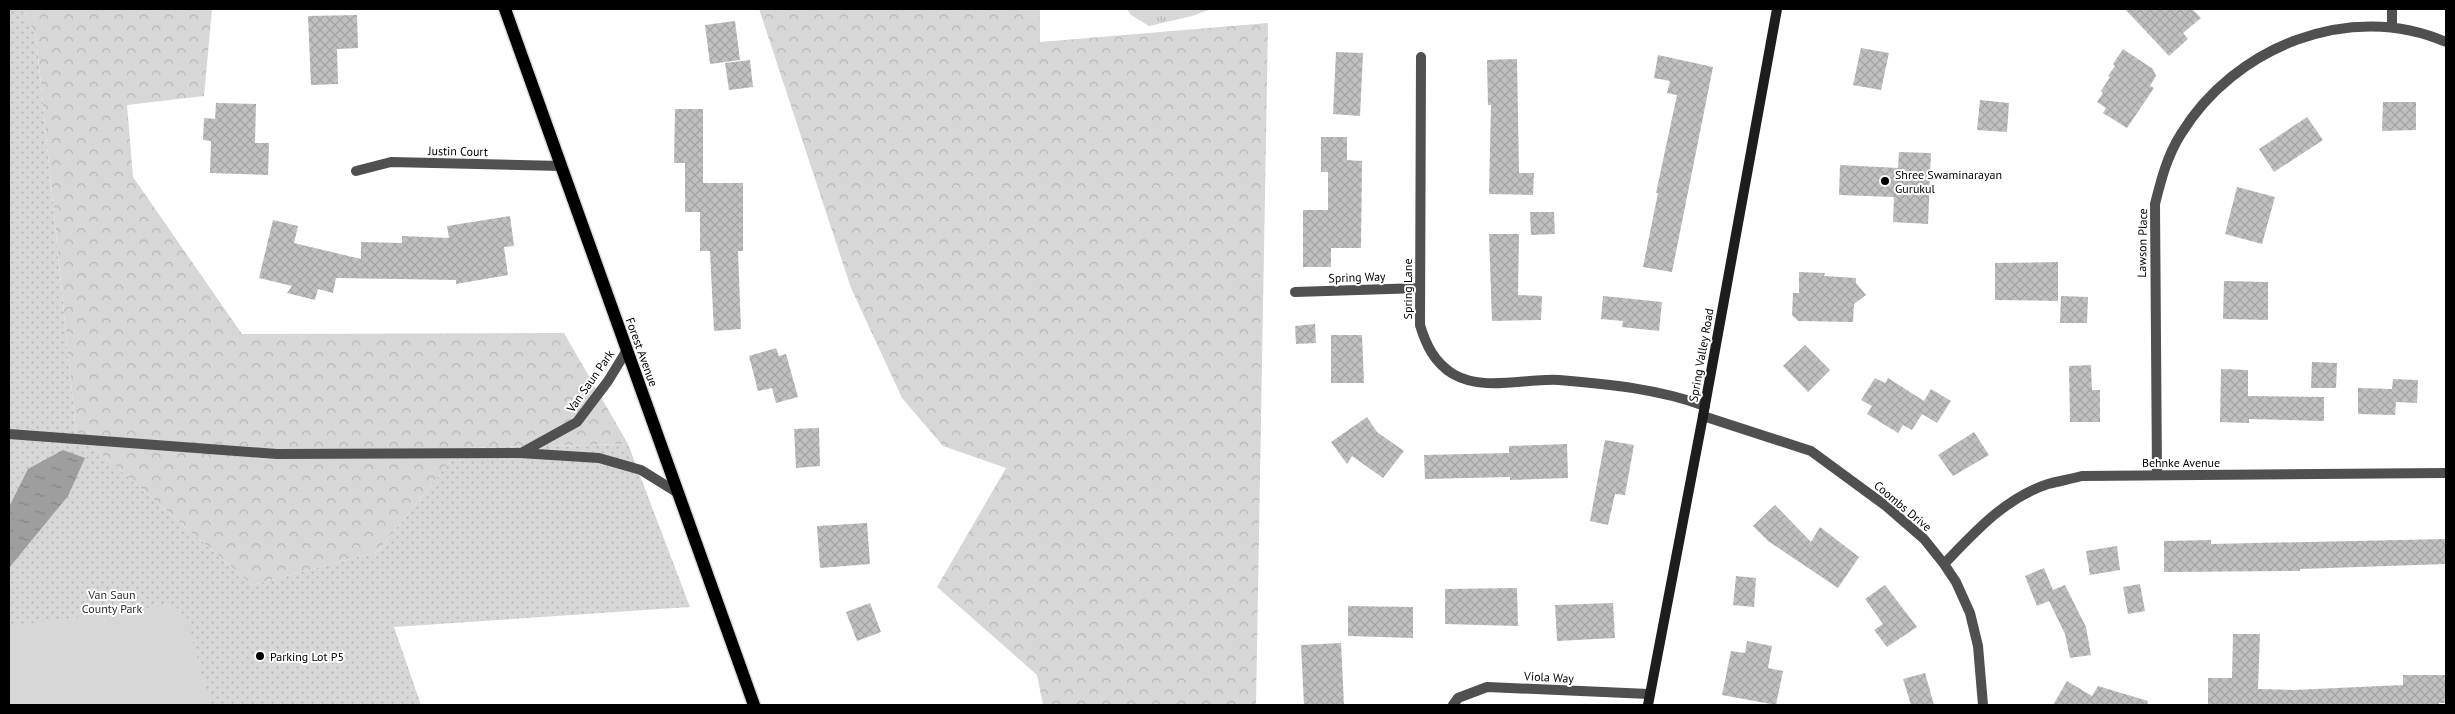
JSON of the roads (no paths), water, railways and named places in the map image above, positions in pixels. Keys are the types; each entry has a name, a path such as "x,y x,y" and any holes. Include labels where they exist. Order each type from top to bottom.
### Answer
{"main road":[{"name":"Forest Avenue","path":"505,9 754,705"}],"street":[{"name":"Spring Valley Road","path":"1648,705 1777,9"},
{"path":"2392,9 2392,26"},
{"name":"Lawson Place","path":"2157,475 2155,204 2164,169 2180,134 2201,105 2225,80 2266,52 2292,39 2321,30 2356,25 2392,26 2435,37 2446,42"},
{"name":"Spring Lane","path":"1420,57 1420,325 1426,345 1438,362 1454,374 1469,380 1487,383 1557,380 1632,388 1677,396 1704,411"},
{"name":"Justin Court","path":"356,171 390,162 561,166"},
{"name":"Spring Way","path":"1295,292 1420,288"},
{"name":"Van Saun Park","path":"520,454 577,422 608,381 627,350"},
{"name":"Coombs Drive","path":"1704,411 1811,451 1886,506 1924,539 1956,582 1970,613 1978,646 1982,705"},
{"name":"Van Saun Park","path":"9,434 247,453 520,454 599,458 641,470 678,493"},
{"name":"Behnke Avenue","path":"1944,564 1991,516 2020,496 2048,484 2082,476 2446,473"},
{"name":"Viola Way","path":"1453,705 1458,698 1487,687 1649,694"}],"water":[{"path":"63,450 85,458 68,496 9,568 9,507 28,469"}],"place":[{"name":"Shree Swaminarayan Gurukul","path":"1885,181"},
{"name":"Parking Lot P5","path":"260,656"}],"park label":[{"name":"Van Saun County Park","path":"112,601"}]}
